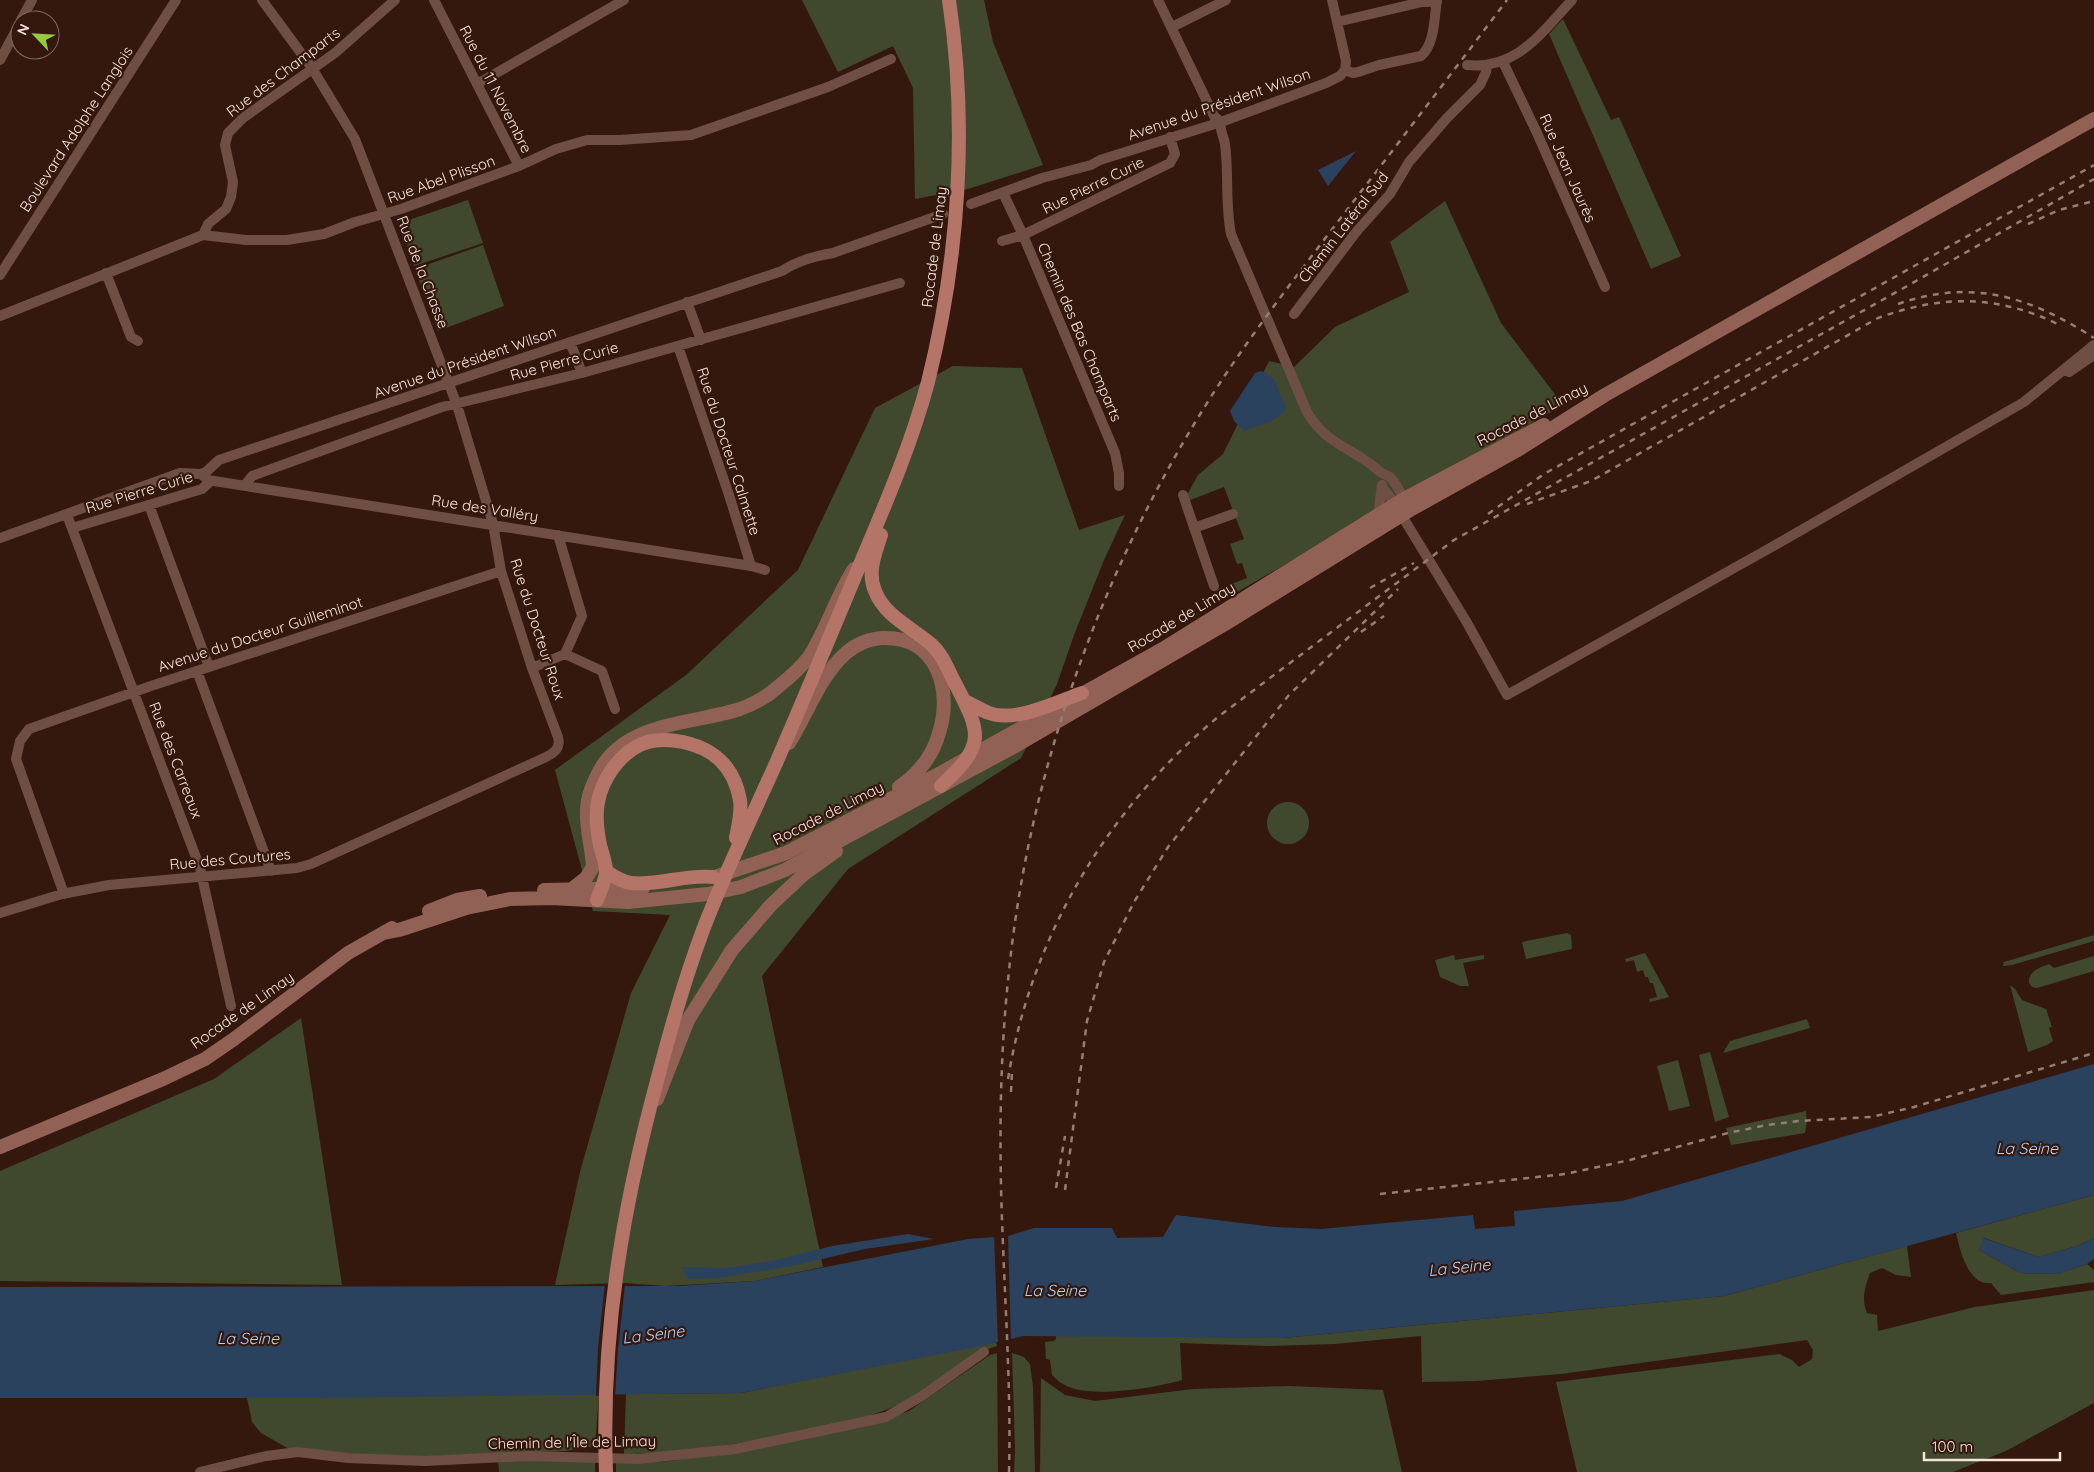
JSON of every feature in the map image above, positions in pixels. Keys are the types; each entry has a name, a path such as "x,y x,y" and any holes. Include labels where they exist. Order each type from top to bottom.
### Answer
{"main road":[{"name":"Rocade de Limay","path":"892,491 927,384 941,321 953,238 958,182 958,76 949,0"},
{"name":"Rocade de Limay","path":"0,1147 163,1079 204,1059 234,1039 348,953 398,923 457,900 503,892 572,889 628,902 708,894 741,887 785,870 1016,745 1225,624 1403,507 1508,442 1605,395 2094,119"},
{"path":"606,1472 608,1342 615,1276 625,1212 643,1132 679,998 729,866 776,763 892,491"},
{"path":"892,491 872,562 872,582 875,591 886,609 941,655 965,700 975,728 971,755 961,768 942,786"},
{"name":"Rocade de Limay","path":"384,933 400,930 466,908 510,899 600,894 655,888 713,877 771,859 840,826 1166,647 1378,516 1403,507"},
{"path":"713,877 701,876 630,883 600,869 587,810 591,790 598,772 620,746 635,737 677,723 741,709 779,687 808,658 821,637 843,587 865,551"},
{"path":"776,763 800,725 820,686 848,651 866,641 891,638 914,644 926,654 937,670 944,699 939,734 930,754 914,777 840,826"},
{"path":"965,700 990,713 1007,716 1022,714 1082,693"},
{"path":"600,894 596,808 602,789 612,770 625,754 648,741 661,739 704,748 714,754 727,767 736,787 740,808 729,866"},
{"path":"643,1132 688,1020 732,950 747,931 804,874 912,802"},
{"path":"572,889 600,869"}],"street":[{"name":"Boulevard Adolphe Langlois","path":"0,275 176,0"},
{"name":"Rue de la Chasse","path":"262,0 312,68 355,139 456,405"},
{"name":"Rue des Champarts","path":"203,235 208,224 226,209 231,197 232,182 225,145 228,133 243,118 335,53 395,0"},
{"name":"Rue du 11 Novembre","path":"434,0 489,111 519,166"},
{"path":"1158,0 1214,116 1221,122 1220,127 1225,144 1226,212 1231,234 1307,412 1315,426 1327,438 1363,457 1375,465 1381,473 1389,476 1403,507 1507,695 2024,402 2094,345"},
{"path":"1172,27 1226,0"},
{"path":"1332,0 1337,22 1346,61 1346,70 1353,73 1421,56 1426,51 1430,41 1437,1 1422,2 1337,22"},
{"path":"1467,65 1487,65 1503,62 1526,47 1572,0"},
{"path":"477,84 619,1"},
{"path":"0,60 10,41"},
{"name":"Rue Abel Plisson","path":"0,316 203,235 246,240 287,240 324,234 355,222 385,215 519,166 556,149 587,140 620,140 691,135 828,87 891,59"},
{"name":"Rue Jean Jaurès","path":"1503,62 1537,133 1605,287"},
{"name":"Chemin Latéral Sud","path":"1294,314 1357,231 1390,194 1409,162 1446,118 1480,84 1487,65"},
{"name":"Avenue du Président Wilson","path":"971,204 1052,175 1091,165 1100,160 1221,122 1326,84 1346,70"},
{"name":"Rue Pierre Curie","path":"1002,241 1023,235 1170,163 1175,154 1170,137"},
{"name":"Chemin des Bas Champarts","path":"1003,193 1023,235 1115,452 1119,473 1119,486"},
{"name":"Avenue du Président Wilson","path":"201,474 219,460 687,302 695,301 782,271 792,265 820,255 833,254 943,214"},
{"path":"106,273 131,337 138,341"},
{"name":"Rue Pierre Curie","path":"245,486 252,476 442,407 582,373 900,283"},
{"path":"687,302 701,340"},
{"path":"570,342 582,373"},
{"name":"Rue du Docteur Calmette","path":"678,346 751,566"},
{"path":"2045,386 2055,382 2094,355"},
{"name":"Rue du Docteur Roux","path":"456,405 493,524 502,571 532,668 558,737 558,746"},
{"path":"0,538 180,473 201,474"},
{"path":"1378,516 1382,487 1381,473"},
{"name":"Rue des Valléry","path":"201,474 211,480 245,486 493,524 751,566 765,570"},
{"name":"Rue Pierre Curie","path":"72,528 202,489 211,480"},
{"path":"1382,487 1403,507"},
{"path":"1182,495 1214,586"},
{"path":"149,505 209,667"},
{"name":"Rue des Carreaux","path":"67,514 200,868 232,1006"},
{"path":"1194,528 1233,514"},
{"path":"532,668 565,654 582,616 558,535"},
{"name":"Avenue du Docteur Guilleminot","path":"64,894 16,758 20,741 30,729 134,692 502,571"},
{"path":"565,654 602,671 615,709"},
{"path":"197,671 271,871"},
{"name":"Rue des Coutures","path":"0,914 64,894 109,885 271,871 297,868 311,864 544,758 555,752 558,746"},
{"name":"Chemin de l'Île de Limay","path":"200,1472 266,1456 298,1452 348,1458 425,1461 527,1456 638,1459 735,1449 886,1417 922,1396 984,1352"}],"green space":[{"path":"802,0 984,0 993,42 1043,165 968,189 915,199 913,88 893,46 838,72"},
{"path":"1563,19 1611,120 1619,117 1681,256 1651,269 1549,34"},
{"path":"468,200 483,243 414,266 400,223"},
{"path":"1445,201 1501,323 1563,405 1225,599 1216,590 1247,578 1242,563 1237,564 1230,544 1244,539 1224,487 1188,501 1187,495 1198,475 1223,454 1269,361 1294,367 1335,327 1409,292 1390,242"},
{"path":"483,245 504,306 438,331 415,269"},
{"path":"953,366 1022,368 1079,530 1125,515 1104,560 1057,684 1021,758 848,869 762,976 823,1267 755,1281 665,1286 624,1283 555,1285 580,1172 631,993 670,915 593,911 555,770 686,675 798,570 875,408"},
{"path":"1292,802 1300,805 1306,811 1309,823 1306,835 1300,841 1284,844 1276,841 1270,835 1267,819 1270,811 1276,805"},
{"path":"1567,933 1571,935 1572,949 1526,959 1522,942"},
{"path":"2094,935 2094,941 2003,966 2004,962"},
{"path":"1645,953 1669,997 1650,1002 1649,999 1657,997 1653,983 1650,983 1648,977 1645,977 1643,970 1637,972 1634,960 1626,962 1625,959"},
{"path":"1454,955 1455,960 1484,955 1484,959 1463,963 1469,986 1460,986 1440,977 1435,960"},
{"path":"2094,956 2094,971 2037,988 2032,987 2029,983 2030,976 2035,970 2049,964 2054,968"},
{"path":"2010,985 2022,1000 2046,1009 2052,1027 2049,1028 2053,1041 2028,1052"},
{"path":"301,1018 342,1285 0,1281 0,1171 214,1079"},
{"path":"1807,1019 1810,1028 1723,1053 1730,1041"},
{"path":"1710,1052 1729,1117 1715,1122 1699,1055"},
{"path":"1678,1060 1690,1106 1669,1111 1657,1066"},
{"path":"1806,1111 1805,1133 1731,1145 1726,1128"},
{"path":"2094,1195 2094,1238 2077,1246 2038,1257 1984,1238 1979,1250 2020,1273 2057,1274 2087,1264 2094,1270 2094,1282 2001,1295 1991,1283 1976,1279 1966,1265 1956,1233"},
{"path":"1907,1246 1911,1277 1896,1275 1882,1268 1870,1273 1868,1278 1864,1293 1864,1303 1867,1313 1877,1315 1878,1331 1975,1307 2094,1290 2094,1403 2006,1451 1953,1472 1577,1472 1556,1382 1779,1354 1792,1360 1799,1367 1812,1359 1813,1350 1807,1340 1561,1374 1477,1381 1422,1382 1421,1336 1334,1344 1267,1346 1180,1343 1182,1380 1139,1389 1105,1392 1076,1389 1063,1384 1052,1375 1050,1360 1046,1359 1045,1342 1054,1341 1056,1335 1283,1338 1724,1296"},
{"path":"996,1342 997,1346 961,1364 918,1395 891,1408 860,1419 721,1446 663,1453 624,1454 626,1394 741,1393"},
{"path":"997,1353 998,1472 616,1472 616,1462 662,1462 745,1451 868,1425 909,1411 990,1355"},
{"path":"1012,1353 1024,1357 1030,1364 1033,1387 1035,1472 1014,1472"},
{"path":"1041,1378 1065,1395 1095,1401 1193,1389 1290,1386 1383,1390 1402,1472 1040,1472"},
{"path":"599,1394 595,1446 566,1451 433,1456 396,1456 291,1450 261,1433 252,1422 247,1398"},
{"path":"498,1459 595,1462 595,1472 499,1472"}],"water":[{"path":"1356,151 1328,186 1318,170"},
{"path":"1262,371 1274,379 1286,408 1274,420 1244,431 1234,421 1230,411 1255,373"},
{"name":"La Seine","path":"2094,1064 2094,1195 1724,1296 1283,1338 1023,1336 741,1393 314,1398 0,1398 0,1287 679,1286 755,1281 968,1239 1008,1236 1034,1228 1112,1228 1117,1238 1163,1237 1176,1215 1275,1227 1321,1229 1473,1215 1475,1229 1515,1226 1514,1211 1622,1201"},
{"path":"908,1234 934,1239 865,1249 792,1266 719,1278 687,1279 682,1267 727,1268 776,1260 832,1246"},
{"path":"1983,1238 2038,1257 2077,1246 2094,1238 2094,1259 2087,1264 2057,1274 2020,1273 1979,1250"}],"pier":[{"path":"994,1234 1008,1234 1011,1341 998,1345"},
{"path":"605,1284 625,1284 615,1396 596,1396 598,1348"}],"railway":[{"path":"1009,1472 1009,1387 1001,1142 1003,1039 1009,971 1019,898 1033,825 1051,753 1073,683 1099,613 1129,545 1162,480 1215,390 1285,291 1507,0"},
{"path":"1488,514 1544,474 2094,165"},
{"path":"1008,1079 1019,1026 1035,975 1056,926 1080,878 1109,834 1142,792 1178,753 1218,717 1454,540 2094,179"},
{"path":"2028,224 2059,210 2094,201"},
{"path":"1898,304 1925,296 1951,293 1976,293 2000,296 2024,302 2047,312 2094,338"},
{"path":"1527,504 1591,481 1878,318 1902,310 1926,305 1971,301 2016,308 2062,326"},
{"path":"1370,588 1414,563"},
{"path":"1065,1190 1087,1021 1104,962 1134,902 1168,847 1289,695 1398,589"},
{"path":"1361,632 1384,616"},
{"path":"1380,1194 1565,1174 1630,1160 1728,1133 1767,1125 1798,1121 1871,1117 1914,1107 2094,1053"},
{"path":"1011,1092 1012,1071"},
{"path":"1056,1188 1065,1136"}]}
